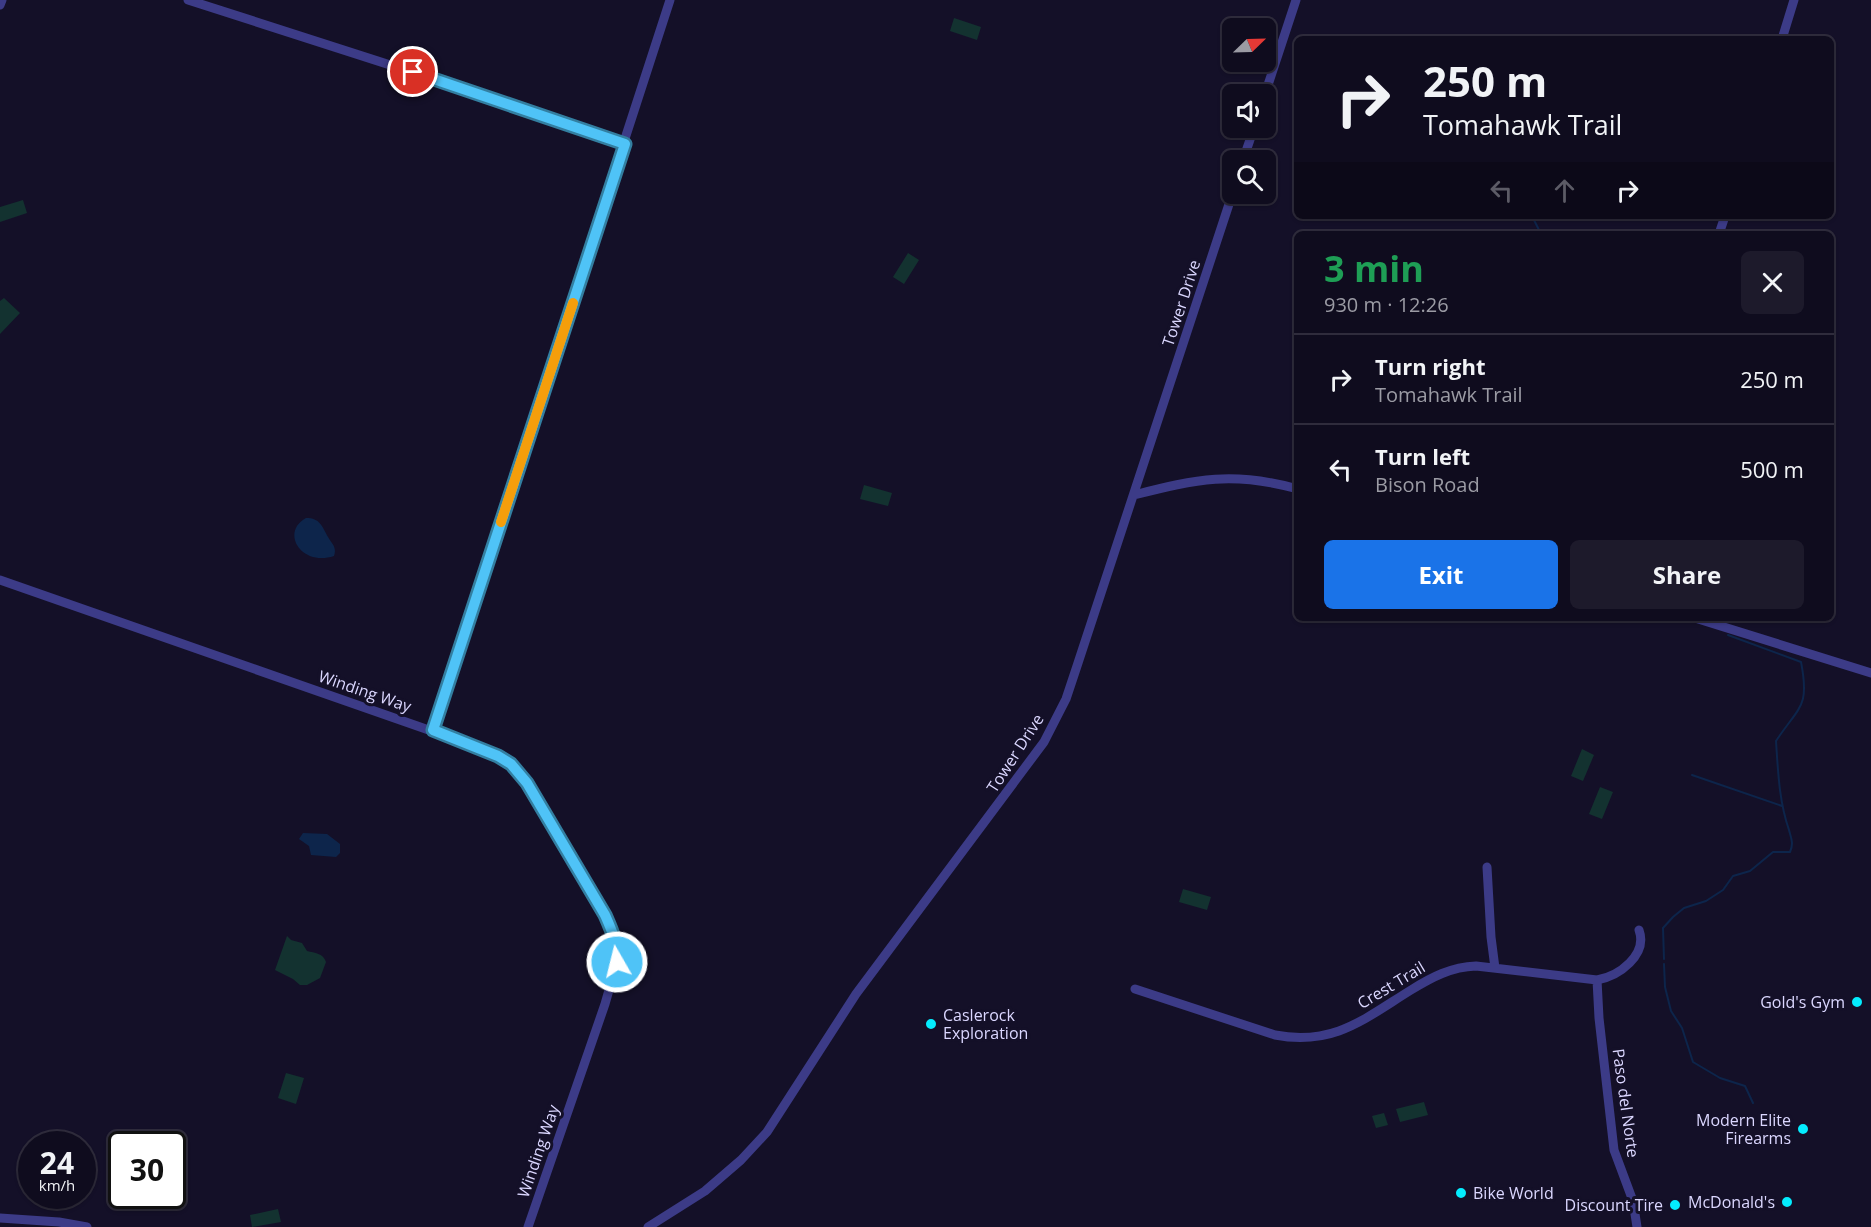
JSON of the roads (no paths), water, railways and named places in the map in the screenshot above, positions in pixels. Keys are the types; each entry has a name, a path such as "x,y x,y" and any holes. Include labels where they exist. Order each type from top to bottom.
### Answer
{"street":[{"path":"0,5 2,0"},
{"path":"188,0 511,104 625,144"},
{"path":"433,730 670,0"},
{"path":"1268,84 1296,0"},
{"path":"1783,36 1794,0"},
{"name":"Tower Drive","path":"648,1227 705,1191 741,1160 767,1132 856,994 1044,742 1066,699 1229,204"},
{"path":"1134,495 1202,479 1235,478 1264,481 1294,488"},
{"name":"Winding Way","path":"0,580 433,730 498,756 511,764 527,783 605,915 614,935 617,951 617,962 605,1004 528,1227"},
{"path":"1705,621 1871,673"},
{"path":"1487,867 1495,968"},
{"path":"1598,980 1612,976 1626,967 1639,949 1641,940 1639,930"},
{"name":"Crest Trail","path":"1135,989 1275,1035 1310,1038 1344,1030 1441,973 1467,966 1598,980"},
{"name":"Paso del Norte","path":"1598,980 1599,1017 1614,1150 1633,1201 1637,1227"},
{"path":"0,1218 59,1222 87,1227"}],"water":[{"path":"306,518 318,521 322,526 334,548 334,556 312,557 298,546 295,531 298,524"},
{"path":"303,833 327,834 340,844 340,853 336,857 311,855 309,846 299,839"}],"waterway":[{"path":"1534,219 1540,231"},
{"path":"1664,959 1663,928 1673,917 1684,908 1706,901 1723,890 1733,876 1750,871 1773,852 1790,852 1792,846 1781,797 1776,741 1796,713 1803,698 1801,662 1728,635"},
{"path":"1692,775 1782,806"},
{"path":"1664,964 1665,987 1671,1011 1682,1028 1693,1062 1720,1078 1745,1086 1753,1103"}],"place":[{"name":"Gold's Gym","path":"1857,1002"},
{"name":"Caslerock Exploration","path":"931,1024"},
{"name":"Modern Elite Firearms","path":"1803,1129"},
{"name":"Bike World","path":"1461,1193"},
{"name":"McDonald's","path":"1787,1202"},
{"name":"Discount Tire","path":"1675,1205"}]}
